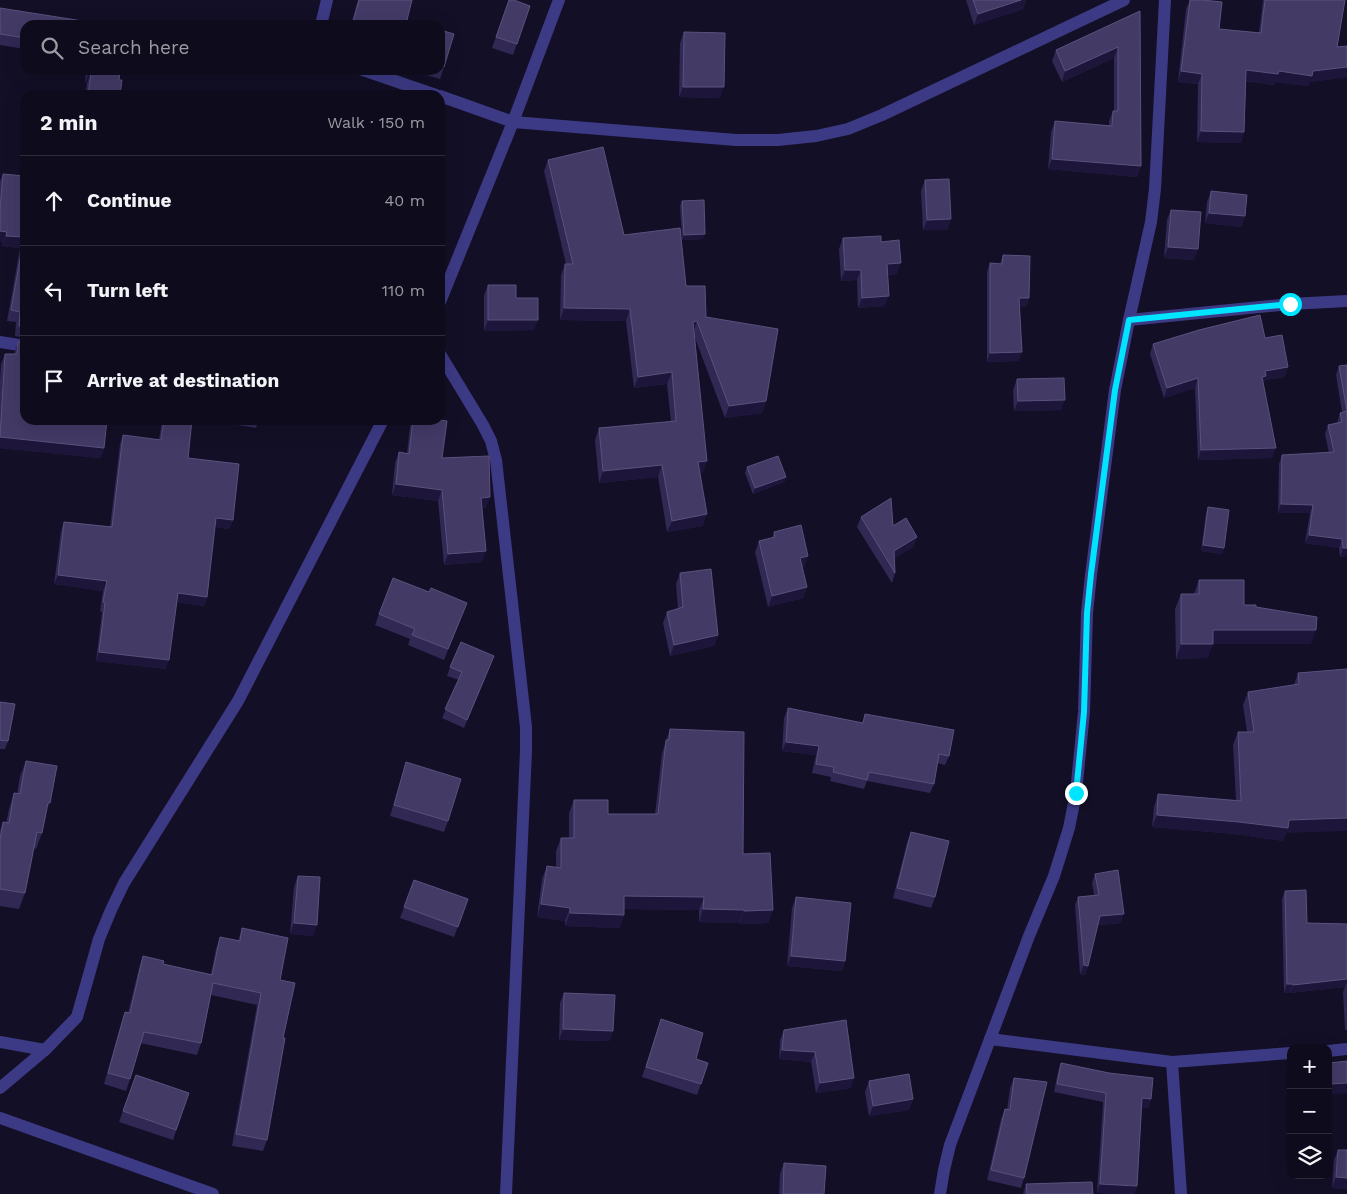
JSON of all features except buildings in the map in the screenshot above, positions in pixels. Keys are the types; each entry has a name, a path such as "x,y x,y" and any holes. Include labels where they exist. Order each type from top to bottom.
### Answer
{"street":[{"path":"322,20 327,0"},
{"path":"445,290 513,122 559,0"},
{"path":"445,98 513,122 736,140 778,140 816,136 848,129 882,115 1124,0"},
{"path":"940,1194 950,1145 1025,946 1054,876 1070,828 1076,793 1084,712 1087,613 1091,574 1115,390 1151,222 1155,189 1165,0"},
{"path":"378,75 421,90"},
{"path":"1129,320 1290,304 1347,301"},
{"path":"0,342 20,345"},
{"path":"445,362 483,425 491,441 496,460 526,727 506,1194"},
{"path":"0,1088 45,1050 77,1017 99,939 118,896 238,700 380,425"},
{"path":"990,1038 1172,1062 1287,1053"},
{"path":"0,1042 45,1050"},
{"path":"1332,1050 1347,1049"},
{"path":"1172,1062 1181,1194"},
{"path":"0,1118 213,1194"}],"route":[{"path":"1076,793 1084,712 1087,613 1091,574 1115,390 1129,320 1290,304"}]}
